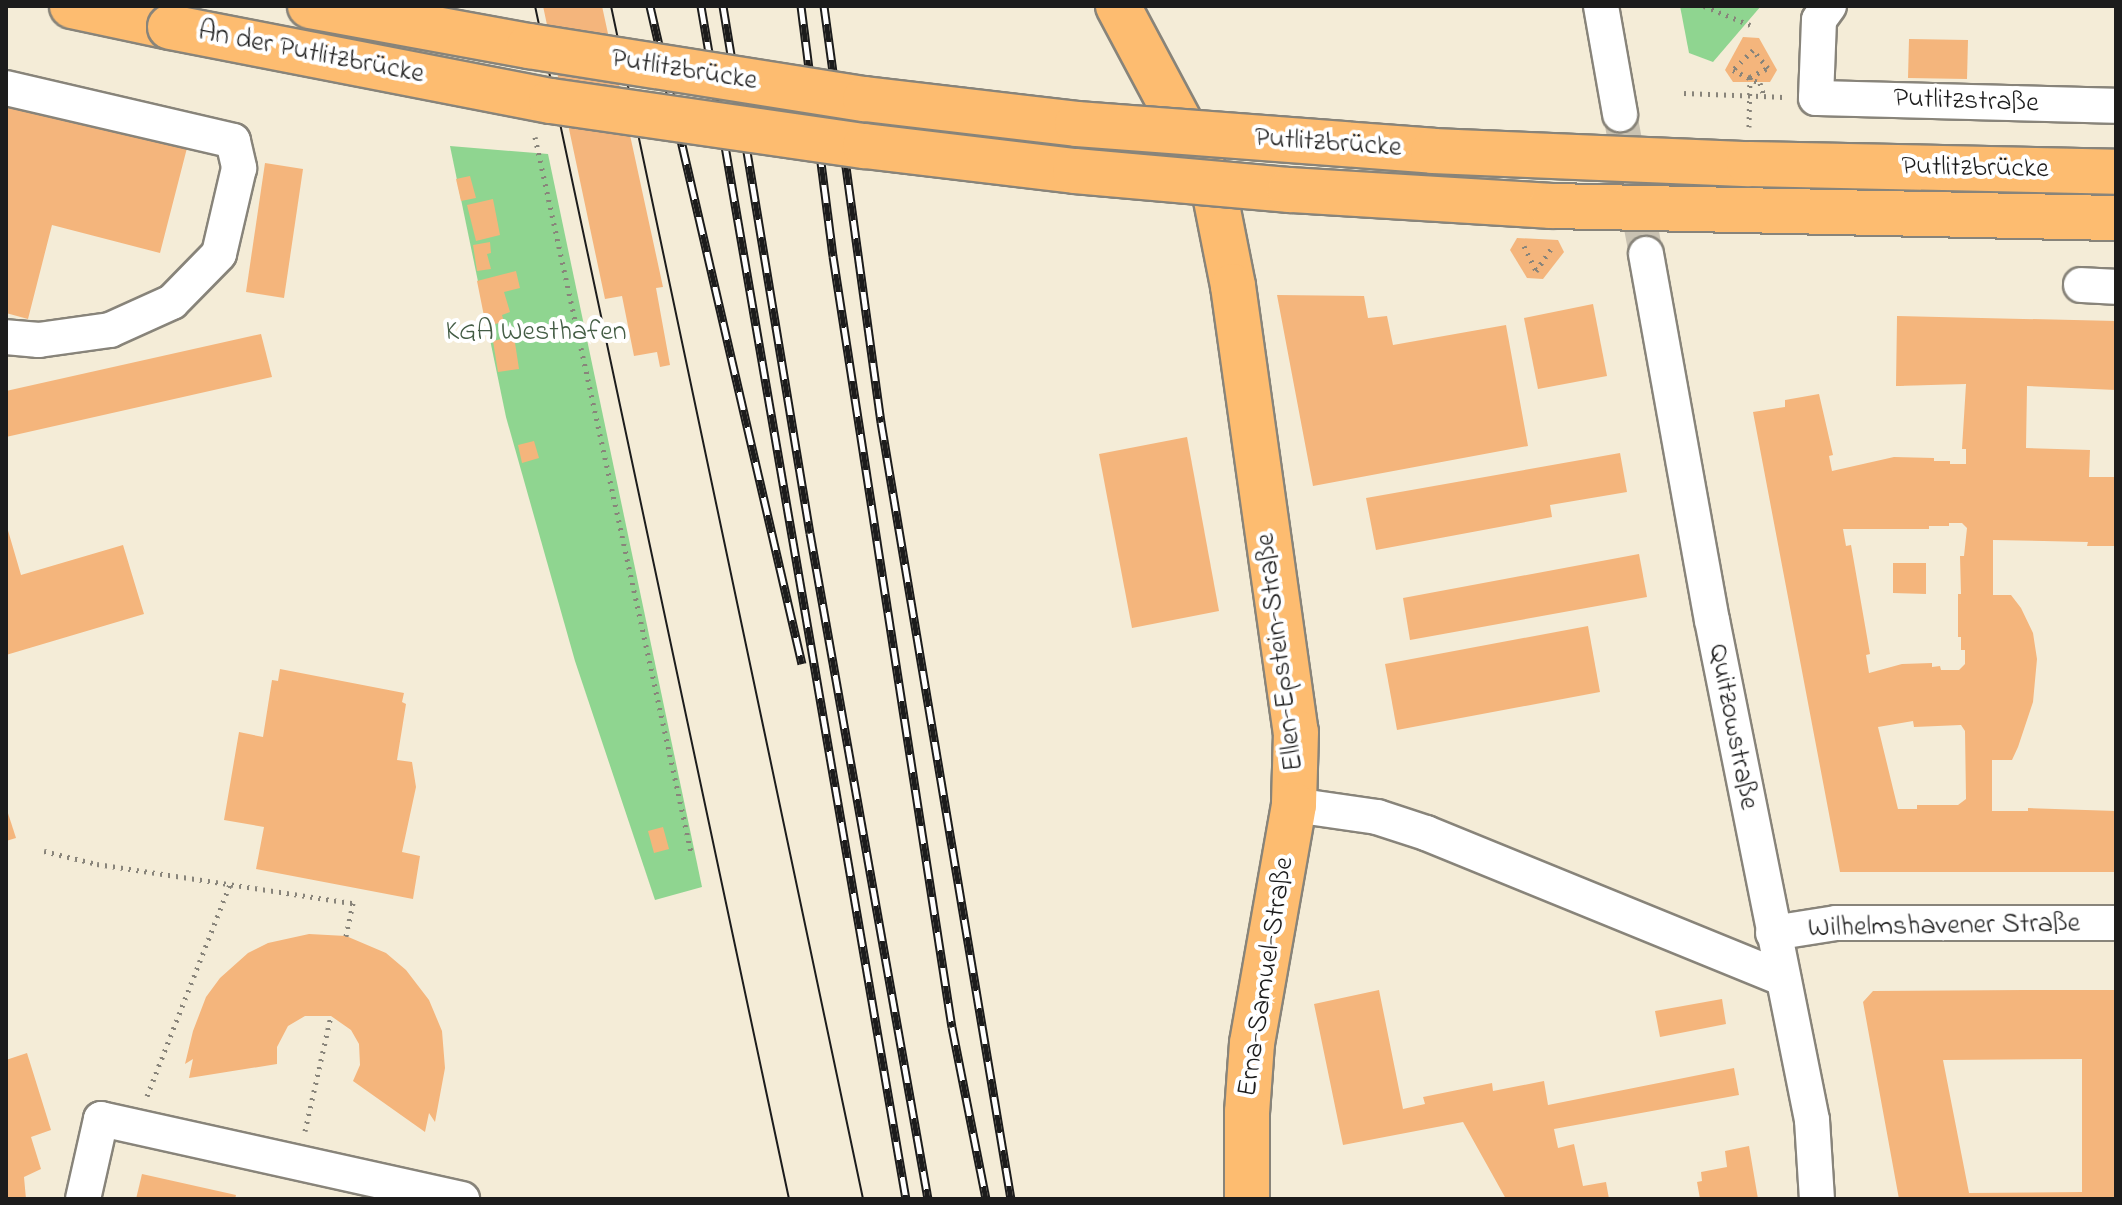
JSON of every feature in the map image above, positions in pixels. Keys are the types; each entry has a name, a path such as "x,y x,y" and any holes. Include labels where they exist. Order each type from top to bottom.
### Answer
{"main road":[{"name":"An der Putlitzbrücke","path":"72,6 551,101"},
{"name":"An der Putlitzbrücke","path":"310,6 545,49"},
{"name":"Ellen-Epstein-Straße","path":"1118,6 1195,150 1215,195 1233,286 1296,732 1294,805"},
{"name":"Putlitzbrücke","path":"545,49 865,99 1278,142 1749,164 2116,172"},
{"name":"Putlitzbrücke","path":"551,101 895,150 1075,171 1319,192 1684,211 2116,218"},
{"name":"Erna-Samuel-Straße","path":"1247,1199 1252,1043 1294,805"}],"street":[{"path":"1601,6 1620,114"},
{"path":"1816,98 1819,20 1829,6"},
{"path":"6,88 233,141 239,168 219,254 172,302 110,330 39,340 6,337"},
{"name":"Putlitzstraße","path":"1816,98 2116,106"},
{"name":"Quitzowstraße","path":"1646,254 1688,494 1812,1120 1817,1199"},
{"path":"2081,285 2116,287"},
{"name":"Ellen-Epstein-Straße","path":"1294,805 1377,817 1426,833 1783,979"},
{"name":"Wilhelmshavener Straße","path":"1773,933 1836,923 2116,923"},
{"path":"83,1199 101,1119 462,1199"}],"path":[{"path":"1704,6 1750,25"},
{"path":"1749,128 1750,77 1768,68 1753,50 1733,70 1760,83 1764,96"},
{"path":"1684,93 1816,98"},
{"path":"537,148 691,852"},
{"path":"1534,247 1522,246 1536,271 1553,247"},
{"path":"44,851 97,864 353,903 346,936"},
{"path":"135,1127 231,882"},
{"path":"297,1163 331,1016"}],"green space":[{"path":"1680,6 1761,6 1713,62 1689,53"},
{"name":"KGA Westhafen","path":"450,146 548,154 702,887 655,900 575,661 506,417"}],"building":[{"path":"543,6 602,6 663,287 656,288 670,365 660,367 657,352 634,356 622,296 605,299"},
{"path":"1743,37 1759,38 1777,70 1770,82 1733,82 1725,70"},
{"path":"1909,39 1968,40 1967,79 1908,78"},
{"path":"6,101 187,148 160,253 52,225 28,319 6,313"},
{"path":"265,163 303,169 284,298 246,292"},
{"path":"470,176 476,198 461,201 456,179"},
{"path":"493,199 500,235 476,241 467,205"},
{"path":"1517,238 1558,240 1564,252 1543,279 1527,278 1510,250"},
{"path":"490,242 491,253 487,254 491,269 477,271 473,245"},
{"path":"516,271 520,288 504,292 510,312 502,315 504,322 486,326 477,281"},
{"path":"1277,295 1364,296 1368,318 1387,316 1393,345 1506,325 1528,446 1313,486"},
{"path":"1593,304 1607,376 1538,389 1524,318"},
{"path":"1897,316 2116,321 2116,390 2027,386 2026,448 2090,450 2089,477 2116,477 2116,546 2087,546 2088,542 1993,540 1993,595 2011,595 2021,608 2033,633 2037,659 2033,702 2018,747 2012,760 1992,760 1992,811 2028,811 2028,808 2116,811 2116,872 1840,872 1753,412 1785,407 1785,400 1819,394 1833,455 1829,456 1832,471 1894,457 1934,458 1934,461 1950,461 1950,464 1966,464 1966,449 1962,449 1966,384 1896,386","holes":["1949,523 1962,523 1967,528 1964,556 1960,556 1961,594 1958,594 1958,637 1961,637 1961,650 1965,650 1965,664 1959,670 1941,670 1940,666 1932,667 1932,663 1902,664 1869,673 1866,655 1870,654 1851,545 1846,546 1843,529 1929,529 1929,526 1949,526","1913,721 1914,727 1961,725 1965,731 1966,799 1958,805 1917,805 1917,809 1898,809 1878,727"]},
{"path":"261,334 272,377 6,437 6,391"},
{"path":"514,336 519,369 498,372 493,341"},
{"path":"1187,437 1219,611 1132,628 1099,454"},
{"path":"534,441 539,458 522,463 518,445"},
{"path":"1620,453 1627,492 1550,505 1552,517 1376,550 1366,498"},
{"path":"7,527 21,575 123,545 144,614 6,655"},
{"path":"1639,554 1647,597 1410,640 1403,598"},
{"path":"1893,563 1926,563 1926,594 1893,593"},
{"path":"1588,626 1600,692 1397,730 1385,664"},
{"path":"280,669 404,693 402,702 406,704 397,760 412,762 416,787 402,852 420,856 413,899 256,869 264,827 224,820 239,732 263,737 272,680 278,681"},
{"path":"6,807 16,838 6,841"},
{"path":"663,827 669,849 654,853 648,831"},
{"path":"309,934 346,936 386,953 406,970 429,1000 442,1031 445,1068 435,1122 429,1113 425,1132 353,1081 360,1065 359,1044 351,1030 331,1016 305,1016 288,1026 277,1047 277,1064 189,1078 193,1059 185,1064 193,1031 206,997 220,978 248,953 268,943"},
{"path":"1379,990 1403,1109 1425,1104 1423,1097 1492,1083 1493,1091 1544,1081 1548,1105 1734,1068 1739,1095 1554,1129 1558,1148 1574,1144 1583,1186 1606,1182 1609,1199 1506,1199 1463,1122 1343,1145 1314,1004"},
{"path":"2116,990 2116,1199 1899,1199 1863,1002 1873,991","holes":["2082,1059 2082,1192 1969,1193 1943,1060"]},
{"path":"1722,999 1726,1024 1660,1037 1655,1011"},
{"path":"27,1053 51,1130 31,1137 41,1169 24,1177 26,1199 6,1199 6,1060"},
{"path":"1749,1146 1758,1199 1700,1199 1697,1182 1702,1181 1701,1172 1727,1167 1725,1151"},
{"path":"142,1174 236,1195 235,1199 136,1199"}],"tunnel":[{"path":"1620,114 1646,254"}],"tram line":[{"path":"535,6 789,1199"},
{"path":"611,6 863,1199"}],"railway":[{"path":"650,6 802,664"},
{"path":"701,6 906,1199"},
{"path":"723,6 810,533 928,1199"},
{"path":"801,6 833,256 952,1027 986,1199"},
{"path":"824,6 881,422 1011,1199"}]}
